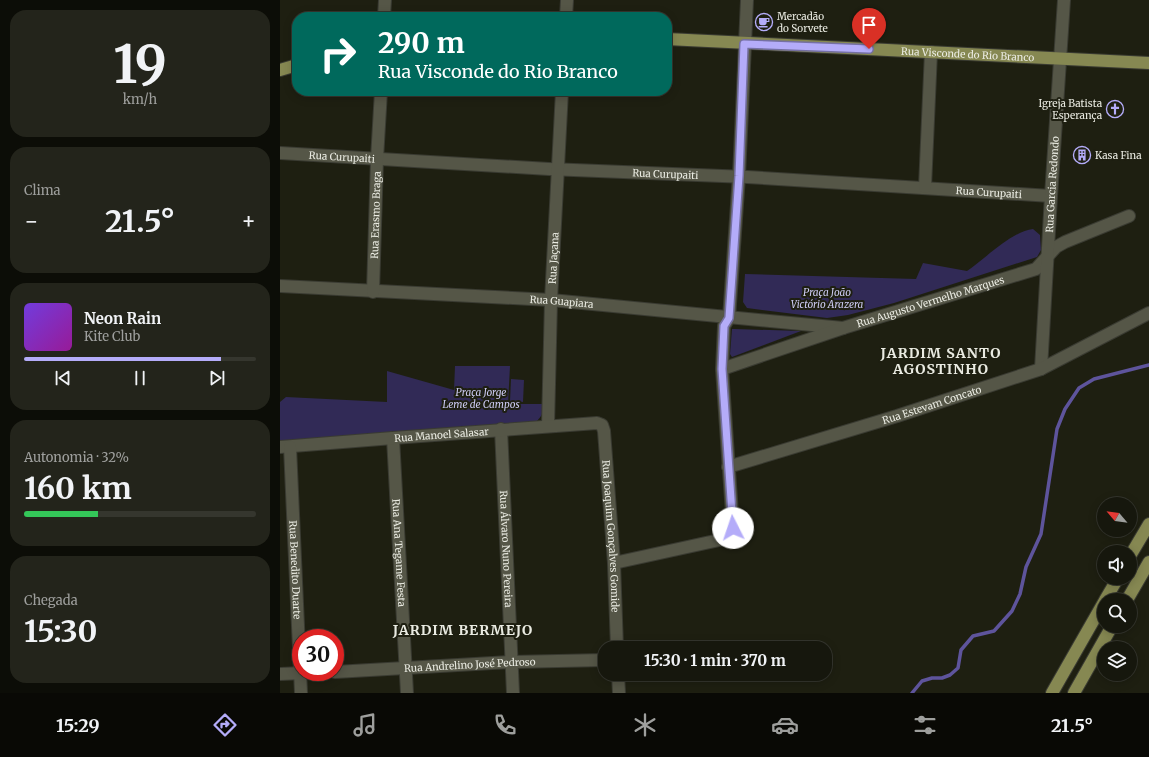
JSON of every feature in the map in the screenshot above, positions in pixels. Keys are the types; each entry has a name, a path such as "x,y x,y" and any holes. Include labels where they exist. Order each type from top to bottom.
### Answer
{"main road":[{"name":"Rua Visconde do Rio Branco","path":"672,39 1149,63"},
{"path":"280,70 292,66"},
{"path":"1137,545 1149,524"},
{"path":"1131,593 1149,562"},
{"path":"1052,693 1097,613"},
{"path":"1074,693 1108,633"}],"street":[{"path":"384,12 385,0"},
{"path":"566,12 567,0"},
{"path":"614,564 724,539 730,534 733,528 722,369 724,326 729,318 739,176 747,0"},
{"name":"Rua Garcia Redondo","path":"1041,369 1064,0"},
{"path":"925,187 931,52"},
{"name":"Rua Erasmo Braga","path":"373,292 377,159 381,96"},
{"name":"Rua Jaçana","path":"548,426 551,300 562,96"},
{"name":"Rua Curupaiti","path":"280,152 559,169 739,176 1051,196"},
{"name":"Rua Augusto Vermelho Marques","path":"722,369 843,328 1036,269 1056,247 1129,216"},
{"name":"Rua Guapiara","path":"280,286 551,300 843,328"},
{"name":"Rua Estevam Concato","path":"728,467 897,416 1041,369 1149,313"},
{"name":"Rua Manoel Salasar","path":"285,447 500,429 597,423 602,426"},
{"name":"Rua Joaquim Gonçalves Gomide","path":"602,426 604,431 614,564 617,641"},
{"name":"Rua Álvaro Nuno Pereira","path":"500,429 513,693"},
{"name":"Rua Ana Tegame Festa","path":"393,438 407,693"},
{"name":"Rua Benedito Duarte","path":"285,447 297,629"},
{"name":"Rua Andrelino José Pedroso","path":"344,672 511,662 598,660"},
{"path":"280,674 292,673"},
{"name":"Rua Benedito Duarte","path":"300,681 301,693"},
{"path":"618,681 618,693"}],"green space":[{"name":"Praça João Victório Arazera","path":"1033,229 1040,235 1041,250 1037,257 894,303 848,315 827,318 747,308 743,302 745,274 916,279 923,263 967,271 1008,240 1025,231"},
{"path":"732,329 801,331 732,357 730,354"},
{"name":"Praça Jorge Leme de Campos","path":"455,366 510,366 508,404 544,404 541,416 536,422 280,444 280,402 286,397 387,402 387,371 454,390"},
{"path":"511,379 524,380 523,402 510,401"}],"waterway":[{"path":"912,693 922,681 932,678 942,678 950,675 958,668 961,650 973,636 994,631 1012,611 1020,594 1026,567 1041,534 1057,429 1065,409 1079,388 1094,379 1149,365"}],"place":[{"name":"Mercadão do Sorvete","path":"764,22"},
{"name":"Igreja Batista Esperança","path":"1115,109"},
{"name":"Kasa Fina","path":"1082,155"}],"district":[{"name":"JARDIM SANTO AGOSTINHO","path":"941,362"},
{"name":"JARDIM BERMEJO","path":"463,630"}],"route":[{"path":"733,528 722,369 724,326 729,318 737,206 744,44 869,49"}]}
